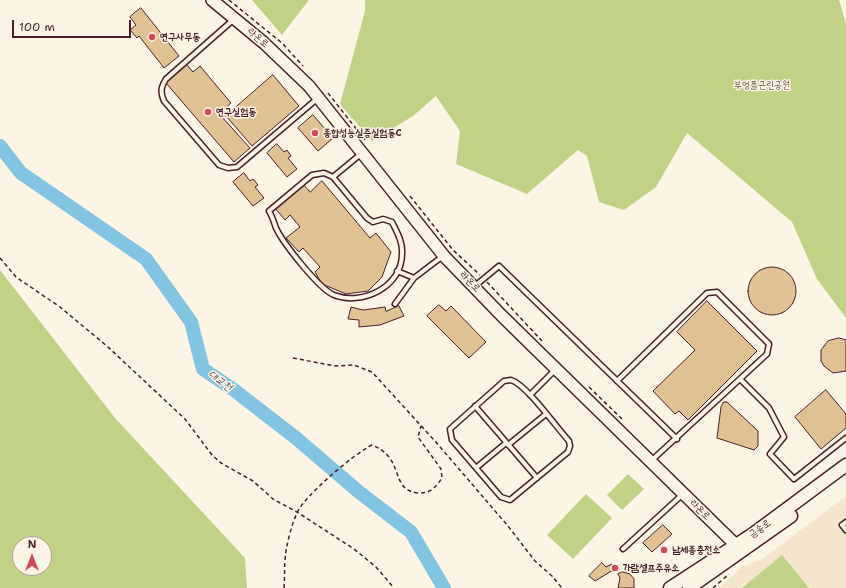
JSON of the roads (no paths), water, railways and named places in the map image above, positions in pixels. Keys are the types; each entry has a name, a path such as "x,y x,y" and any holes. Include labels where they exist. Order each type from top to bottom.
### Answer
{"main road":[{"name":"라온로","path":"212,0 235,18 322,94 365,149 403,207 444,256 479,283 502,316 740,548"},
{"name":"금송로","path":"689,588 846,465"},
{"name":"금송로","path":"670,588 740,548 846,474"}],"lane":[{"path":"235,18 166,79 162,86 161,95 219,165 228,168 237,167 322,94"},
{"path":"333,177 365,149"},
{"path":"324,173 333,177 367,218 373,222 383,219 392,222 400,238 403,254 397,271 388,284 370,296 350,299 333,294 314,279 277,229 269,211 312,175 324,173"},
{"path":"395,304 414,278 444,256"},
{"path":"479,283 499,266 677,439"},
{"path":"397,271 414,278"},
{"path":"617,381 707,293 717,292 769,344 767,354 651,462"},
{"path":"530,395 557,369"},
{"path":"740,379 769,408 784,437 770,454 794,479 846,438"},
{"path":"511,380 518,382 530,395 570,446 568,452 514,498 506,500 501,497 452,440 450,429 504,381 511,380"},
{"path":"475,406 537,478"},
{"path":"476,467 546,414"},
{"path":"623,550 683,493"},
{"path":"846,522 842,525 846,530"}],"waterway":[{"name":"대교천","path":"0,146 21,173 146,259 191,322 203,369 234,390 296,438 359,492 411,532 444,588"}],"place":[{"name":"연구사무동","path":"152,37"},
{"name":"연구실험동","path":"208,112"},
{"name":"종합성능실증실험동C","path":"315,133"},
{"name":"남세종충전소","path":"664,550"},
{"name":"가람셀프주유소","path":"615,568"}],"park label":[{"name":"부엉뜰근린공원","path":"762,85"}]}
